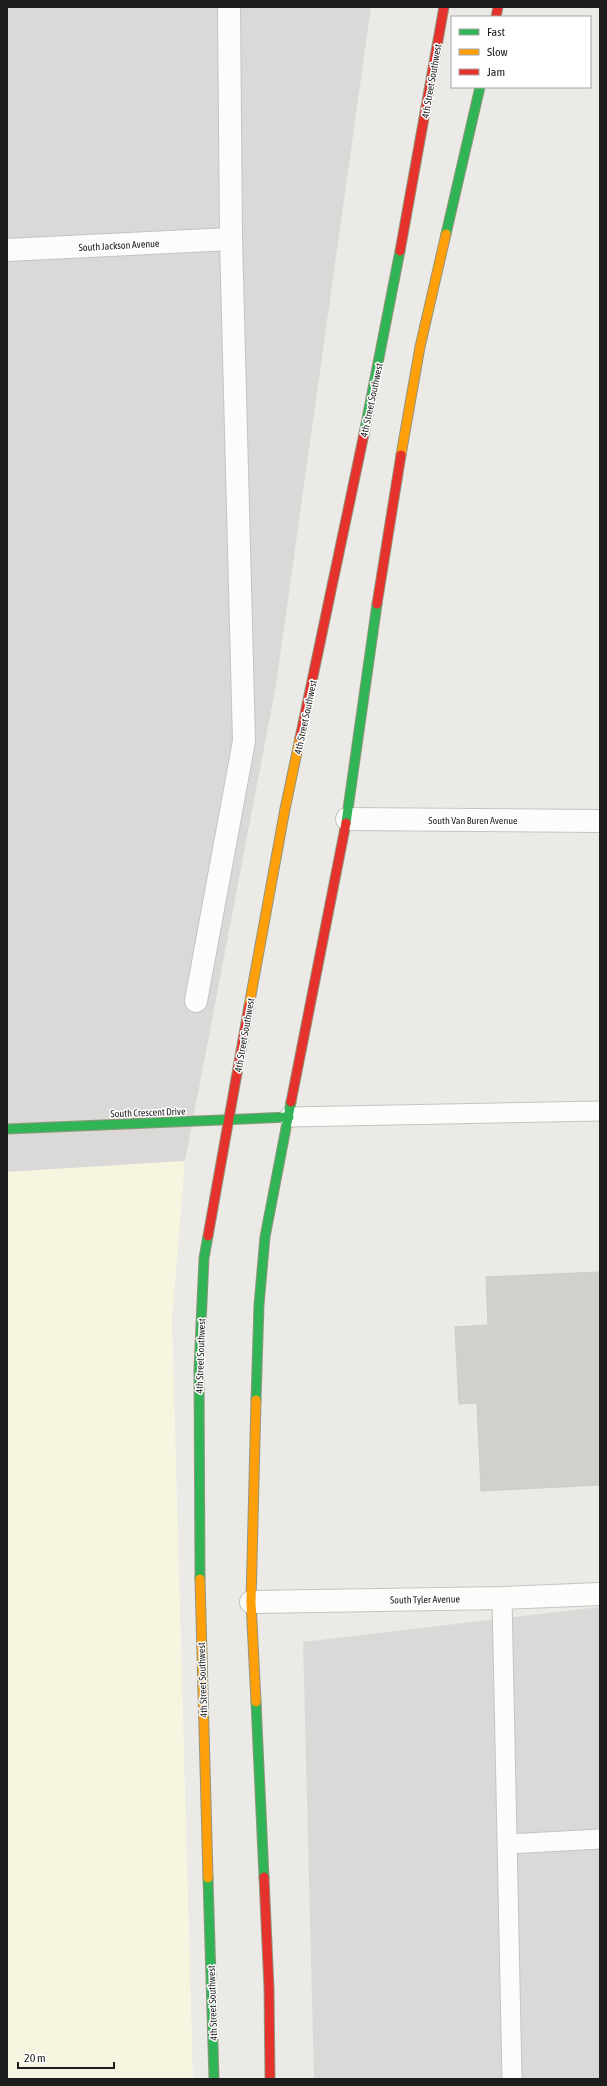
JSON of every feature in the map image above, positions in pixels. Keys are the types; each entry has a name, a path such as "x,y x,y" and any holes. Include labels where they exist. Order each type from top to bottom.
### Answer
{"main road":[{"name":"4th Street Southwest","path":"214,2079 200,1603 199,1369 204,1258 285,809 384,340 444,7"},
{"path":"270,2079 269,1988 250,1602 259,1305 265,1236 347,819 388,529 420,347 480,88"},
{"name":"South Crescent Drive","path":"7,1129 289,1117"}],"street":[{"path":"196,1001 244,741 231,239 229,7"},
{"name":"South Jackson Avenue","path":"7,250 231,239"},
{"name":"South Van Buren Avenue","path":"347,819 600,821"},
{"name":"South Tyler Avenue","path":"250,1602 502,1598 600,1594"}],"lane":[{"path":"289,1117 600,1111"},
{"path":"502,1598 512,2079"},
{"path":"508,1844 600,1839"}],"shaded area":[{"path":"7,7 371,7 276,685 185,1161 7,1172"},
{"path":"185,1161 172,1320 193,2079 7,2079 7,1172"},
{"path":"600,1607 600,2079 314,2079 303,1642"}],"building":[{"path":"600,1272 600,1485 481,1491 477,1403 459,1404 455,1327 488,1325 486,1277"}],"traffic: fast":[{"path":"446,234 480,88"},
{"path":"364,434 400,251"},
{"path":"346,823 377,604"},
{"path":"256,1400 259,1305 265,1237 291,1102"},
{"path":"7,1129 289,1117"},
{"path":"200,1579 199,1369 204,1258 208,1236"},
{"path":"256,1702 264,1877"},
{"path":"208,1878 214,2079"}],"traffic: slow":[{"path":"401,455 420,347 446,234"},
{"path":"249,1006 285,809 300,738"},
{"path":"256,1400 251,1602 256,1702"},
{"path":"200,1579 208,1878"}],"traffic: jam":[{"path":"400,251 444,7"},
{"path":"496,16 498,7"},
{"path":"300,738 364,434"},
{"path":"377,604 401,455"},
{"path":"291,1102 346,823"},
{"path":"208,1236 249,1006"},
{"path":"264,1877 269,1988 270,2079"}]}
